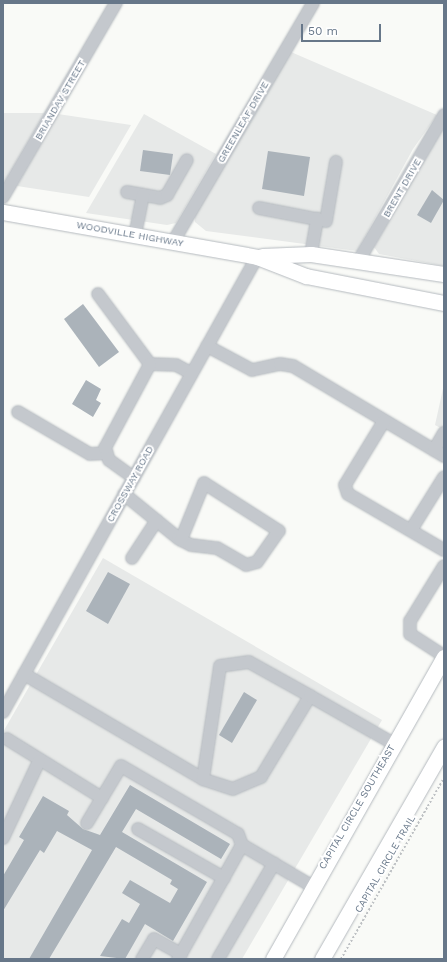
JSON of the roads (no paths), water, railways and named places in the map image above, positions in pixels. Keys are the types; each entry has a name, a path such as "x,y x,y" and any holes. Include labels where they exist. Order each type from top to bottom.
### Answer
{"main road":[{"name":"WOODVILLE HIGHWAY","path":"3,212 257,257 306,276 444,302"},
{"name":"WOODVILLE HIGHWAY","path":"257,257 311,254 359,260 444,274"},
{"name":"CAPITAL CIRCLE SOUTHEAST","path":"273,959 312,886 444,657"},
{"path":"322,959 444,747"}],"street":[{"name":"BRIANDAV STREET","path":"3,197 116,3"},
{"name":"GREENLEAF DRIVE","path":"173,242 313,3"},
{"name":"BRENT DRIVE","path":"359,260 444,115"},
{"path":"127,192 160,198 167,195 187,160"},
{"path":"260,208 326,221 336,162"},
{"path":"135,235 142,195"},
{"path":"311,254 317,219"},
{"name":"CROSSWAY ROAD","path":"3,712 257,257"},
{"path":"98,294 150,364"},
{"path":"207,346 252,370 280,364 293,366 439,453 444,433"},
{"path":"150,364 176,365 191,373"},
{"path":"134,478 119,469 107,453 110,435 150,364"},
{"path":"18,412 90,454 107,453"},
{"path":"384,421 345,484 348,494 444,550"},
{"path":"410,530 444,477"},
{"path":"124,494 181,540 191,545 217,548 246,565 257,562 279,531 204,483 181,540"},
{"path":"132,558 157,520"},
{"path":"444,566 410,621 410,634 444,657"},
{"path":"204,778 220,666 249,662 394,744"},
{"path":"24,674 204,778 233,789 261,777 310,696"},
{"path":"7,739 39,761 102,798"},
{"path":"3,838 39,761"},
{"path":"87,823 121,766 238,834 242,845 312,886"},
{"path":"138,829 224,878"},
{"path":"142,959 154,939 179,957 242,845"},
{"path":"218,959 274,863"}]}
